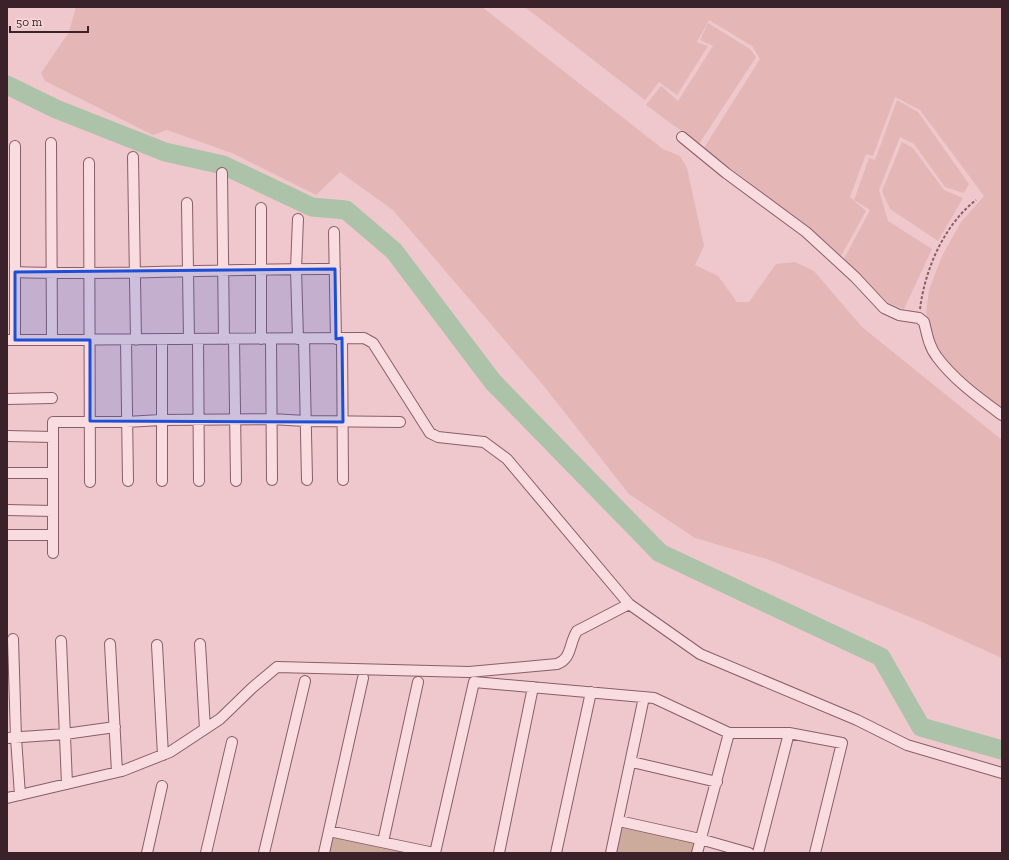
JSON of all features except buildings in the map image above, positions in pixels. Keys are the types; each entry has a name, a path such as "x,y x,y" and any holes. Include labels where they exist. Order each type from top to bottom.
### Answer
{"street":[{"path":"682,137 726,173 806,232 855,277 884,308 899,315 919,318 924,322 928,338 936,356 960,382 1002,415"},
{"path":"51,143 52,340"},
{"path":"15,146 15,272 11,340 364,338 373,343 430,432 438,437 484,442 507,459 629,604 700,654 857,720 907,745 1002,773"},
{"path":"128,482 126,422 134,272 133,157"},
{"path":"89,163 90,482"},
{"path":"222,173 223,269 235,419 236,481"},
{"path":"187,203 188,270 194,339 199,481"},
{"path":"261,208 261,268 272,419 272,480"},
{"path":"298,219 296,269 301,339 307,480"},
{"path":"334,232 343,422 343,480"},
{"path":"15,272 90,273 261,268 335,269"},
{"path":"162,340 162,481"},
{"path":"7,399 52,398"},
{"path":"53,553 53,422 272,419 343,422 400,422"},
{"path":"7,436 53,437"},
{"path":"7,473 53,473"},
{"path":"7,510 53,511"},
{"path":"7,535 53,535"},
{"path":"7,798 117,772 163,755 220,719 256,684 277,667 474,672 557,664 563,662 568,656 572,638 577,631 629,604"},
{"path":"13,639 12,738 20,795"},
{"path":"61,641 67,784"},
{"path":"110,644 117,772"},
{"path":"200,644 205,729"},
{"path":"157,645 163,755"},
{"path":"324,853 363,678"},
{"path":"264,853 305,681"},
{"path":"383,842 418,682"},
{"path":"329,831 435,853 474,682 654,698 729,733 788,733 842,743 815,853"},
{"path":"499,853 534,687"},
{"path":"556,853 591,692"},
{"path":"611,853 632,762 644,697"},
{"path":"12,738 65,734 115,727"},
{"path":"697,853 729,733"},
{"path":"758,853 788,733"},
{"path":"206,853 232,742"},
{"path":"632,762 717,782"},
{"path":"147,853 162,786"},
{"path":"619,820 749,853"}],"path":[{"path":"919,318 922,294 934,254 963,211 976,200"}],"highlighted area":[{"path":"335,269 336,339 342,338 343,422 90,421 90,340 15,340 15,272"}],"shaded area":[{"path":"76,7 482,7 663,149 680,156 687,168 704,246 695,265 718,276 737,302 749,302 776,264 795,262 814,271 862,327 1002,440 1002,658 922,622 767,559 695,538 629,494 543,385 393,210 340,172 316,195 232,153 167,130 153,135 45,81 41,73 69,32"},
{"path":"525,7 1002,7 1002,409 948,364 937,347 926,313 929,290 942,256 961,222 984,196 920,110 895,97 873,156 866,154 850,197 866,211 841,256 808,227 704,148 760,59 752,46 709,20 697,42 708,46 677,95 659,82 645,100"},
{"path":"708,23 750,49 756,57 699,144 646,105 661,86 678,101 713,46 700,40"},
{"path":"897,100 918,112 969,184 964,193 945,187 914,144 900,137 879,190 888,221 932,249 904,309 888,303 844,259 870,210 854,200 869,158 875,160"},
{"path":"902,142 913,148 944,190 963,198 938,241 890,209 882,191"},
{"path":"619,821 700,839 697,853 611,853"},
{"path":"329,831 434,853 324,853"}],"waterway":[{"path":"7,85 56,109 165,152 223,165 312,207 346,210 394,251 493,382 660,553 881,657 921,727 1002,750"}]}
